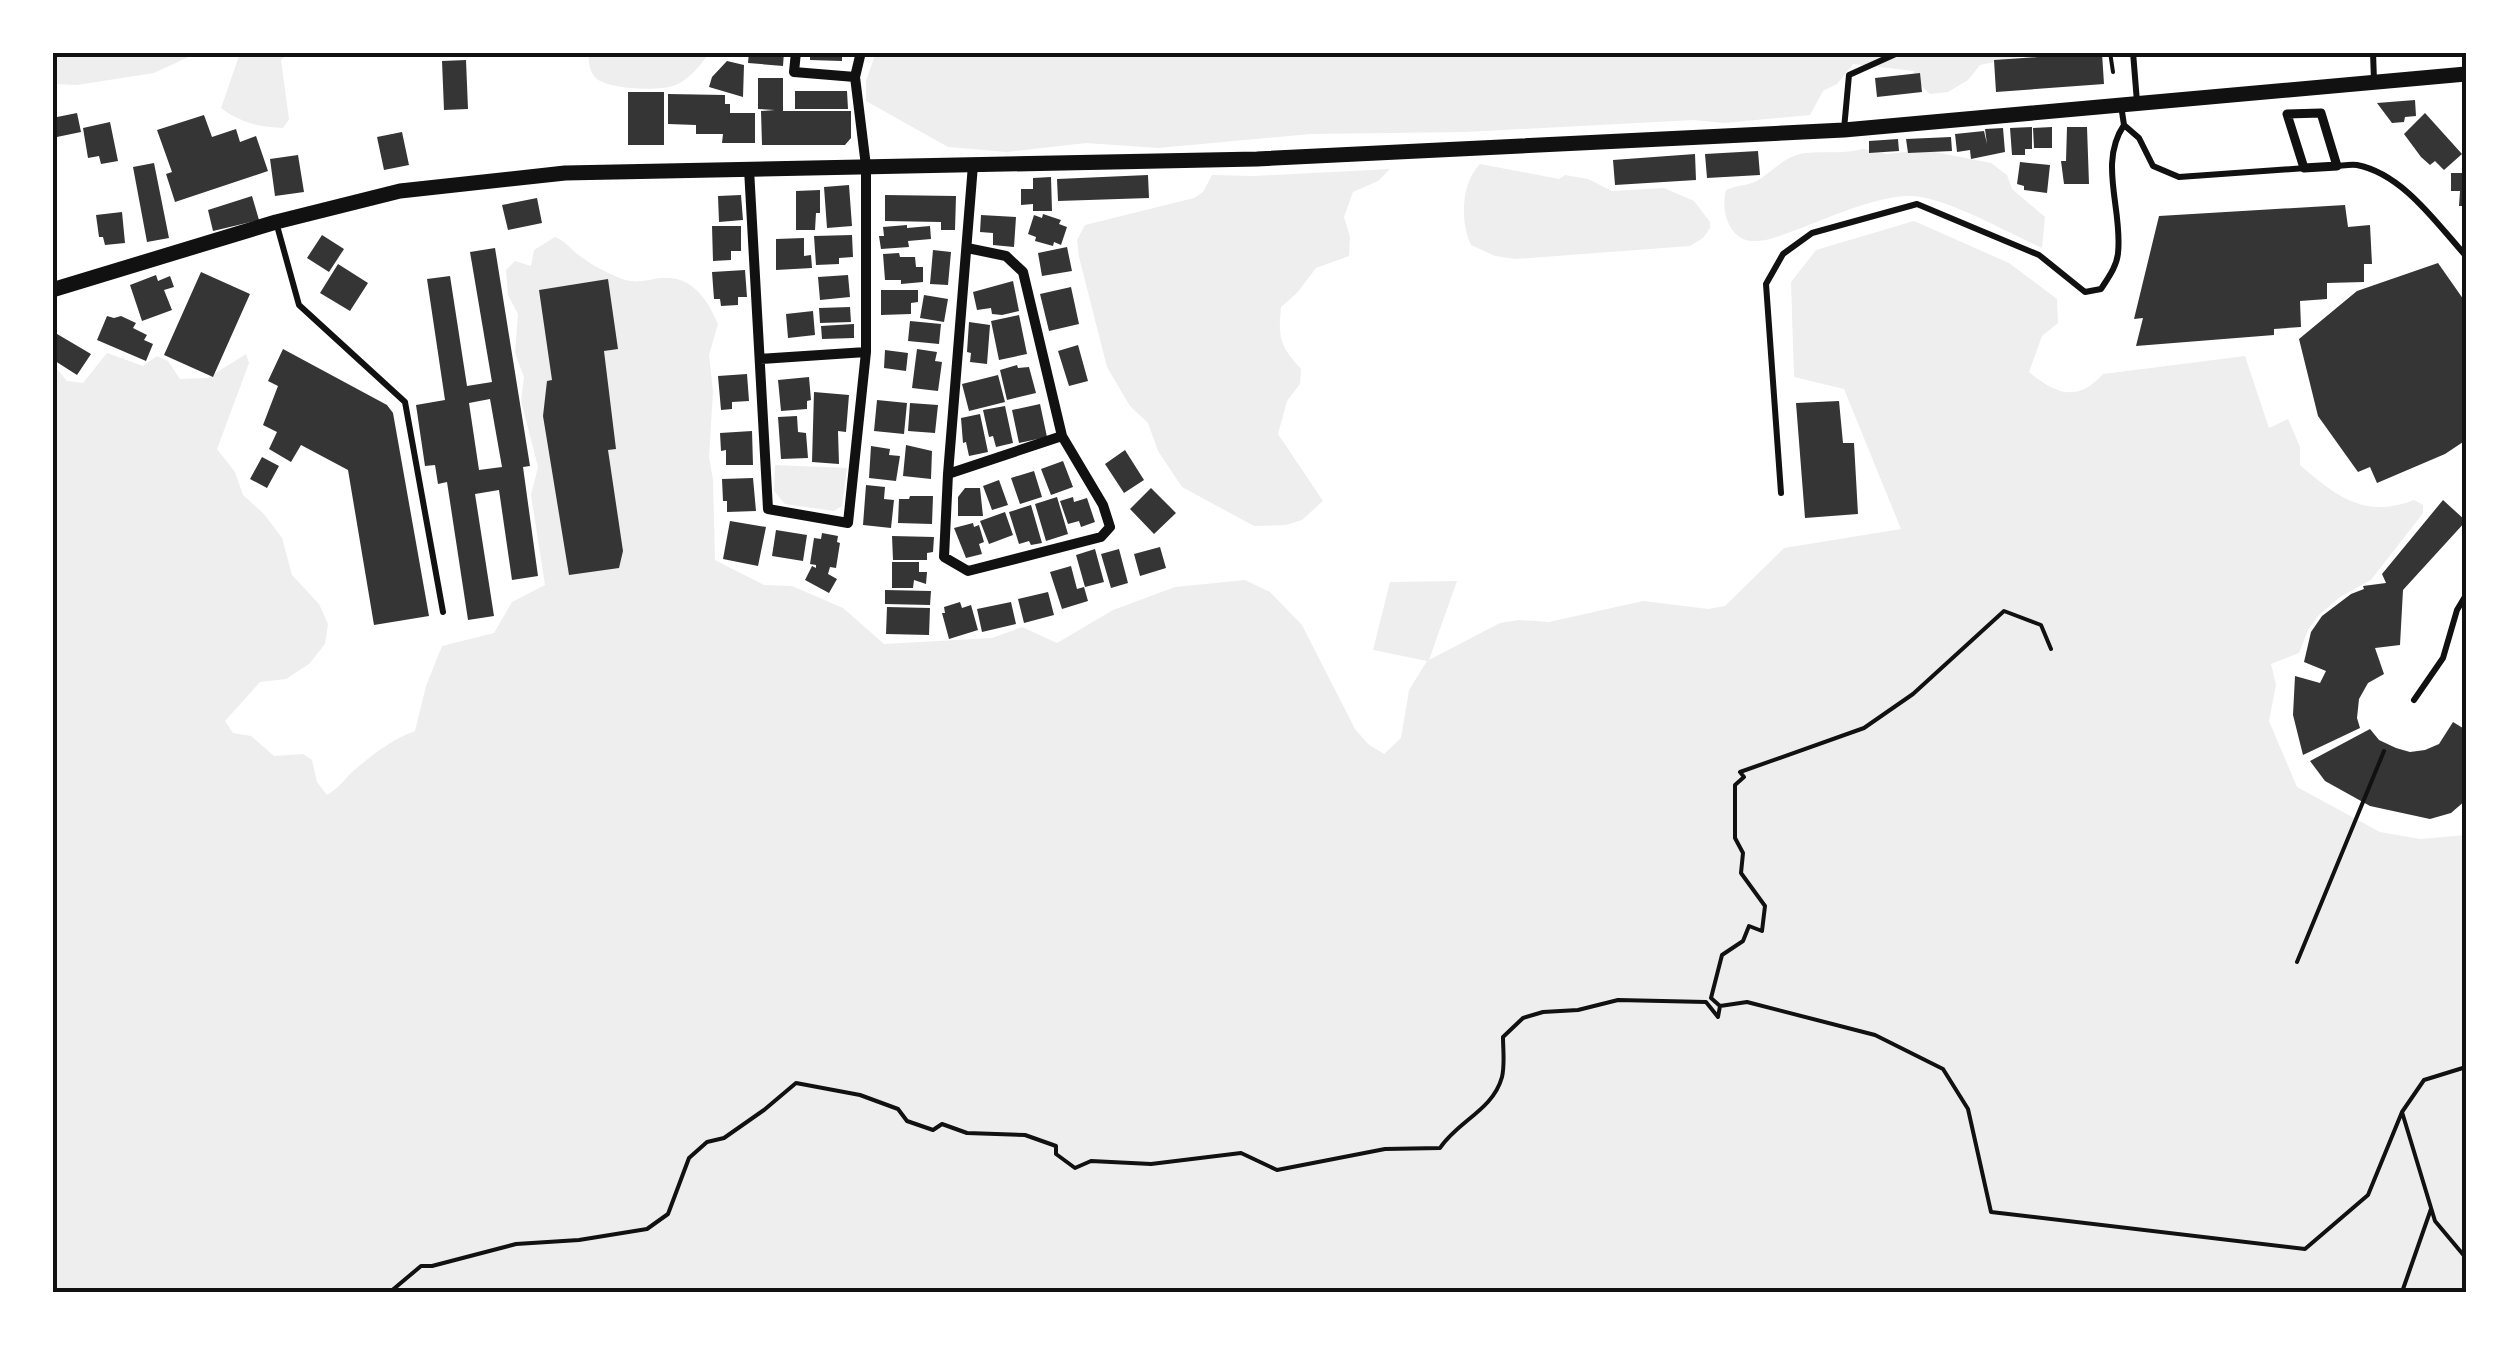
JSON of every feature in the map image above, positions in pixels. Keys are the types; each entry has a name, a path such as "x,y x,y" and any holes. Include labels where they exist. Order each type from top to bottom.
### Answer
{"street":[{"path":"796,52 794,72 855,77"},
{"path":"749,169 768,509 848,524 866,352 866,166 855,77 862,52"},
{"path":"52,290 276,222 400,192 565,172 1256,158 1844,130 2466,74"},
{"path":"2321,113 2337,166 2304,168 2287,114 2321,113"},
{"path":"967,248 1006,256 1023,272 1062,436 1103,506 1110,527 1101,537 968,571 944,557 973,164"},
{"path":"760,359 866,352"},
{"path":"948,474 1062,436"}],"lane":[{"path":"1844,130 1849,75 1900,52"},
{"path":"1780,493 1766,284 1782,254 1812,232 1917,204 2038,254 2085,292 2101,289 2118,253 2112,170 2115,138 2124,125 2129,104 2132,52"},
{"path":"2373,52 2374,81"},
{"path":"2124,125 2140,138 2153,166 2179,177 2304,168"},
{"path":"2337,166 2356,165 2389,180 2411,196 2466,256"},
{"path":"276,222 299,305 405,402 443,612"},
{"path":"2414,700 2443,658 2458,610 2466,598"}],"path":[{"path":"2110,52 2112,72"},
{"path":"1720,1006 1711,998 1722,955 1744,941 1749,926 1762,932 1764,927 1765,906 1741,873 1743,853 1735,838 1735,785 1744,777 1740,772 1864,728 1912,694 2004,611 2041,625 2051,649"},
{"path":"2298,962 2384,751"},
{"path":"390,1292 421,1266 516,1244 580,1240 647,1229 668,1214 689,1158 706,1142 724,1138 764,1110 796,1083 860,1095 898,1109 907,1121 933,1130 942,1124 967,1133 1025,1136 1056,1146 1056,1154 1075,1168 1091,1161 1151,1164 1240,1153 1278,1170 1385,1149 1440,1148 1448,1136 1488,1105 1502,1076 1503,1036 1523,1018 1618,1000 1706,1002 1718,1017 1720,1006"},
{"path":"1720,1006 1747,1002 1875,1035 1944,1069 1968,1108 1992,1212 2305,1249 2368,1195 2402,1112 2424,1080 2466,1067"},
{"path":"2402,1112 2435,1221 2466,1258"},
{"path":"2402,1292 2431,1209"}],"shaded area":[{"path":"53,52 197,53 154,73 77,85 53,84"},
{"path":"588,52 709,53 679,84 644,89 600,81 591,71"},
{"path":"876,52 2037,53 1980,65 1968,80 1948,92 1930,94 1913,78 1914,71 1853,64 1837,84 1823,91 1810,115 1724,123 1694,120 1466,132 1311,134 1158,148 1086,143 1007,152 948,147 866,101 866,81"},
{"path":"240,53 289,53 281,60 289,119 283,128 250,123 221,108"},
{"path":"1863,149 1887,154 1924,150 1991,163 2007,175 2012,189 2045,217 2042,248 1959,209 1912,196 1868,203 1761,241 1740,237 1729,224 1724,207 1726,190 1757,181 1799,154"},
{"path":"1480,164 1559,179 1565,175 1588,179 1612,191 1664,188 1694,201 1710,222 1710,228 1690,246 1516,259 1495,256 1471,245 1465,225 1466,192"},
{"path":"1390,169 1378,181 1353,192 1344,217 1350,237 1349,256 1316,268 1281,307 1282,341 1301,369 1300,384 1287,401 1278,434 1323,501 1302,520 1254,526 1182,487 1158,451 1148,423 1130,406 1107,367 1077,240 1085,225 1194,198 1203,192 1212,175"},
{"path":"1914,221 2009,263 2057,299 2058,323 2042,336 2029,372 2048,386 2075,392 2103,374 2245,356 2269,428 2288,419 2300,447 2300,465 2352,502 2381,507 2414,500 2423,505 2423,513 2371,580 2340,597 2319,615 2299,653 2271,664 2276,685 2269,721 2297,787 2380,832 2420,839 2466,835 2466,1292 53,1292 52,363 67,381 83,383 107,353 143,366 157,356 168,361 180,379 208,378 246,354 249,363 217,449 235,472 243,495 282,538 292,575 319,604 328,624 325,644 309,664 286,679 260,682 225,721 233,733 251,736 274,756 303,754 312,760 317,782 327,795 378,751 415,731 426,686 442,646 494,633 512,602 545,585 531,495 538,467 521,401 524,377 515,353 518,314 508,295 506,270 515,261 531,266 534,250 555,237 589,263 622,279 681,280 697,290 714,315 718,324 709,355 713,391 709,457 715,560 764,585 792,586 843,608 884,644 992,638 1022,627 1057,643 1113,610 1175,587 1245,580 1270,592 1302,625 1355,729 1384,754 1401,738 1409,690 1427,661 1373,650 1390,582 1457,581 1429,660 1500,623 1549,622 1643,601 1708,609 1725,606 1784,548 1901,529 1844,389 1794,377 1791,282 1816,250"},
{"path":"775,465 847,468 842,506 834,511 785,504 774,491"}],"building":[{"path":"749,52 784,52 783,66 748,63"},
{"path":"810,52 842,52 842,61 810,60"},
{"path":"2038,52 2059,52 2060,56 2102,53 2104,84 1996,92 1994,60 2038,57"},
{"path":"466,60 468,109 444,110 442,61"},
{"path":"727,61 744,65 743,97 709,87 712,77"},
{"path":"1920,73 1922,92 1877,97 1875,78"},
{"path":"758,78 783,78 783,111 851,111 851,138 845,145 762,145 761,111 775,110 758,109"},
{"path":"795,91 847,91 848,109 795,109"},
{"path":"628,92 664,92 664,145 628,145"},
{"path":"668,94 725,95 730,113 755,113 755,143 722,143 723,134 696,134 696,125 668,124"},
{"path":"2415,100 2416,116 2392,123 2377,103"},
{"path":"77,113 81,132 52,138 52,118"},
{"path":"2425,113 2462,154 2444,170 2435,161 2430,165 2421,157 2404,134"},
{"path":"204,115 212,137 236,129 240,142 256,136 268,171 175,202 166,174 172,172 157,130"},
{"path":"110,122 118,161 101,164 99,156 88,158 83,128"},
{"path":"2032,127 2032,149 2025,149 2025,155 2012,155 2010,128"},
{"path":"2052,127 2052,148 2034,148 2033,128"},
{"path":"2067,127 2087,127 2089,184 2064,184 2061,161 2066,161"},
{"path":"2003,128 2005,152 1971,159 1970,150 1957,152 1955,134 1984,131 1987,144 1985,129"},
{"path":"402,132 409,165 384,170 377,137"},
{"path":"1951,137 1952,151 1908,153 1906,139"},
{"path":"1898,139 1899,151 1869,153 1869,141"},
{"path":"1758,151 1760,175 1707,178 1705,154"},
{"path":"1695,154 1696,180 1615,185 1613,160"},
{"path":"298,155 304,192 275,196 270,159"},
{"path":"2020,162 2050,165 2047,193 2024,190 2024,186 2017,184"},
{"path":"154,163 169,238 147,242 133,167"},
{"path":"2451,173 2463,173 2466,206 2459,206 2460,191 2451,191"},
{"path":"1148,175 1149,198 1058,201 1057,179"},
{"path":"1051,177 1052,211 1033,211 1033,204 1021,205 1021,189 1033,189 1033,178"},
{"path":"849,185 852,226 827,228 824,187"},
{"path":"820,190 815,230 796,230 796,191"},
{"path":"741,195 743,220 719,222 718,196"},
{"path":"885,195 956,196 955,230 941,230 941,222 885,221"},
{"path":"252,196 259,220 213,231 208,210"},
{"path":"537,198 542,223 508,230 502,205"},
{"path":"2345,205 2348,227 2370,225 2372,264 2364,264 2364,282 2327,283 2327,299 2300,301 2301,327 2274,329 2274,335 2136,346 2143,318 2134,319 2159,216"},
{"path":"122,212 125,243 105,245 103,237 99,237 96,215"},
{"path":"1043,214 1061,220 1059,224 1067,227 1061,245 1035,241 1036,237 1028,234 1034,215 1042,218"},
{"path":"981,215 1016,217 1014,247 993,245 993,233 980,232"},
{"path":"712,226 741,226 741,251 731,251 731,260 713,261"},
{"path":"930,226 931,239 908,241 909,247 881,249 879,236 884,236 883,227"},
{"path":"322,235 344,249 329,272 307,258"},
{"path":"852,235 853,257 839,258 839,264 816,265 814,236"},
{"path":"804,238 804,256 811,255 812,268 776,270 776,239"},
{"path":"1067,247 1072,271 1042,276 1038,253"},
{"path":"495,248 530,466 523,467 538,576 512,580 499,490 475,494 494,616 468,620 447,482 438,484 435,465 425,466 416,405 445,400 427,279 450,276 467,386 492,382 470,252","holes":["490,399 502,467 479,470 469,403"]},
{"path":"933,250 951,252 948,285 930,284"},
{"path":"899,253 900,257 915,257 916,267 923,267 923,282 901,284 901,280 885,280 883,254"},
{"path":"2438,263 2466,303 2466,440 2445,454 2377,483 2370,467 2358,472 2318,416 2299,339 2357,291"},
{"path":"338,264 368,283 350,311 320,293"},
{"path":"745,270 747,297 738,297 738,305 721,306 720,299 714,299 712,272"},
{"path":"201,272 250,294 213,377 164,355"},
{"path":"156,275 158,281 170,276 174,287 164,290 172,310 142,321 130,285"},
{"path":"848,275 850,297 820,300 818,277"},
{"path":"608,279 618,349 604,351 616,449 608,450 623,551 619,568 569,575 543,416 547,381 552,380 539,290"},
{"path":"1013,281 1019,311 1002,315 992,314 991,308 977,310 973,292"},
{"path":"1071,287 1079,324 1049,331 1040,294"},
{"path":"881,290 918,290 918,302 911,303 911,314 881,315"},
{"path":"924,295 948,299 944,322 920,318"},
{"path":"850,307 851,322 820,323 819,308"},
{"path":"813,311 815,335 788,338 786,314"},
{"path":"1019,315 1027,354 999,360 991,321"},
{"path":"107,316 121,316 136,323 133,328 147,335 144,340 153,344 146,361 97,340"},
{"path":"910,321 941,324 939,344 908,341"},
{"path":"969,322 990,325 987,364 970,362"},
{"path":"854,324 854,338 822,339 821,326"},
{"path":"52,331 91,354 77,375 52,359"},
{"path":"1078,345 1088,381 1069,386 1058,351"},
{"path":"283,349 387,405 393,413 429,616 374,625 348,470 301,445 291,462 269,449 277,432 263,425 278,386 268,381"},
{"path":"917,349 937,352 935,361 942,362 938,391 912,388"},
{"path":"885,350 908,353 906,371 884,368"},
{"path":"1017,365 1029,367 1036,393 1007,400 1000,370"},
{"path":"747,374 749,401 732,402 732,409 721,410 718,376"},
{"path":"998,375 1005,402 969,411 962,384"},
{"path":"809,377 811,400 807,401 807,409 781,411 778,380"},
{"path":"814,392 849,395 846,432 838,431 839,464 812,462"},
{"path":"877,400 907,403 904,434 874,431"},
{"path":"1839,401 1843,443 1854,443 1858,514 1805,518 1796,403"},
{"path":"910,403 938,405 935,433 908,431"},
{"path":"1040,404 1047,437 1019,443 1012,410"},
{"path":"1005,406 1013,443 996,447 993,436 989,437 983,410"},
{"path":"980,414 988,452 969,456 966,442 963,443 961,418"},
{"path":"797,416 798,432 806,433 808,458 781,459 778,417"},
{"path":"752,431 753,465 726,465 720,433"},
{"path":"906,445 932,451 931,479 903,476"},
{"path":"871,446 890,449 889,455 900,456 896,481 869,478"},
{"path":"1125,450 1144,480 1124,493 1105,464"},
{"path":"262,457 279,466 267,488 250,479"},
{"path":"1063,461 1073,487 1051,495 1041,469"},
{"path":"1034,471 1042,497 1020,504 1011,478"},
{"path":"753,478 756,511 727,512 722,479"},
{"path":"999,480 1008,505 992,510 983,486"},
{"path":"866,485 885,487 884,499 894,500 891,528 863,525"},
{"path":"965,488 980,488 983,516 958,516 958,497"},
{"path":"1151,488 1176,513 1154,534 1130,509"},
{"path":"933,496 932,524 898,523 899,499"},
{"path":"1057,497 1068,534 1046,541 1035,504"},
{"path":"1073,497 1074,502 1087,498 1095,522 1081,527 1079,521 1068,524 1060,501"},
{"path":"2443,500 2466,521 2403,590 2400,645 2375,648 2384,674 2368,683 2359,699 2360,728 2303,755 2293,715 2295,676 2320,683 2326,671 2304,662 2311,632 2322,616 2364,589 2363,586 2386,583 2382,574"},
{"path":"1031,505 1042,543 1019,544 1009,512"},
{"path":"1005,512 1013,535 989,544 980,521"},
{"path":"730,521 766,527 758,566 723,559"},
{"path":"973,523 974,527 979,525 984,542 979,544 982,554 966,558 954,528"},
{"path":"776,530 807,535 803,561 772,556"},
{"path":"822,533 838,536 840,543 836,568 830,567 828,574 837,579 829,593 805,580 812,566 816,568 810,564 814,538 821,539"},
{"path":"892,536 934,537 933,552 927,553 927,560 893,560"},
{"path":"1160,547 1166,568 1140,576 1134,554"},
{"path":"1095,549 1104,582 1085,587 1076,555"},
{"path":"1119,549 1128,583 1111,588 1101,554"},
{"path":"892,562 919,562 919,572 927,572 926,584 914,580 913,588 892,588"},
{"path":"1071,566 1077,589 1084,587 1088,601 1062,609 1050,572"},
{"path":"885,590 931,591 930,605 885,604"},
{"path":"1048,592 1054,615 1024,623 1018,599"},
{"path":"960,602 962,608 971,605 978,630 949,639 942,613 944,607"},
{"path":"1011,602 1016,624 982,632 977,609"},
{"path":"887,607 930,608 929,635 886,634"},
{"path":"2453,722 2466,730 2466,800 2451,813 2430,819 2370,806 2325,781 2310,761 2370,729 2379,740 2396,748 2410,752 2425,750 2439,744"}]}
